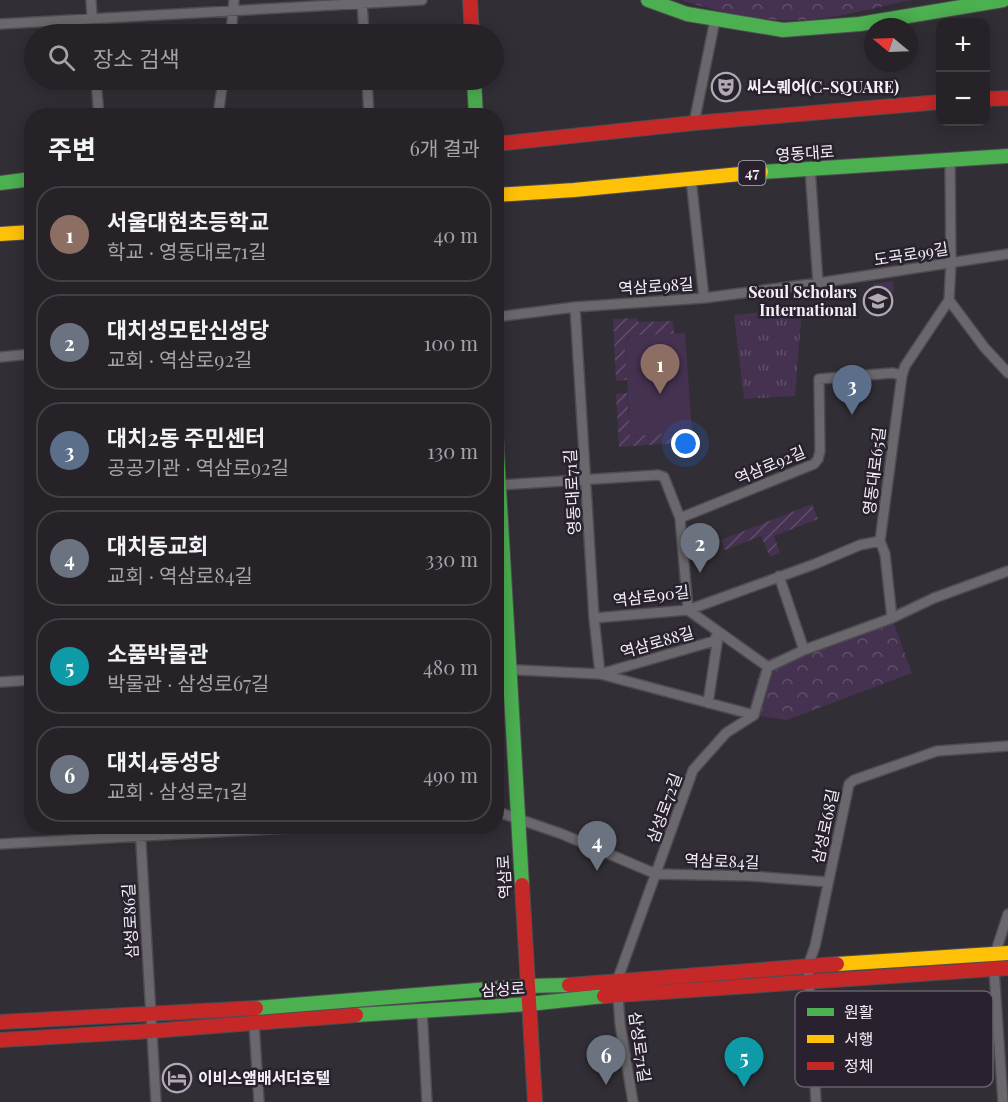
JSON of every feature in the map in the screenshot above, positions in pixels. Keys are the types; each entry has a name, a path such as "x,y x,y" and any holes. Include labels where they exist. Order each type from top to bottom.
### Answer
{"main road":[{"path":"470,0 471,24"},
{"path":"648,0 687,14 783,30 943,16 1003,0"},
{"path":"475,90 476,108"},
{"path":"990,99 1008,98"},
{"path":"504,143 694,123 936,102"},
{"name":"영동대로","path":"504,195 544,193 810,168 950,162 1008,156"},
{"path":"0,183 24,180"},
{"path":"0,234 24,232"},
{"name":"역삼로","path":"504,680 518,819 535,1102"},
{"name":"삼성로","path":"0,1022 265,1007 1001,953"},
{"path":"808,966 809,982"},
{"path":"808,966 809,982"},
{"name":"삼성로","path":"0,1040 529,1004 1001,968"}],"street":[{"path":"91,0 92,24"},
{"path":"0,24 92,19 234,5 422,0"},
{"path":"362,2 363,24"},
{"path":"232,24 234,5"},
{"path":"694,123 715,20"},
{"path":"97,90 98,108"},
{"path":"219,108 222,90"},
{"path":"368,90 369,108"},
{"path":"950,162 949,300 984,347 1008,373"},
{"path":"810,168 818,283"},
{"path":"691,179 704,298"},
{"name":"도곡로99길","path":"818,283 1008,254"},
{"name":"역삼로98길","path":"504,316 575,307 704,298 818,283"},
{"name":"영동대로65길","path":"892,618 885,554 880,541 902,375 905,366 949,300"},
{"name":"영동대로71길","path":"575,307 594,618 600,674"},
{"path":"0,357 24,355"},
{"name":"역삼로92길","path":"680,518 814,464 820,451 819,379 892,373 902,375"},
{"path":"504,485 658,475 664,477 680,518 688,610 768,667"},
{"name":"역삼로90길","path":"594,618 688,610 860,545 880,541"},
{"path":"754,715 768,667 804,650 892,618 934,598 1008,571"},
{"path":"779,576 804,650"},
{"name":"역삼로88길","path":"600,674 714,641 718,632"},
{"name":"역삼로88길","path":"708,703 718,632"},
{"name":"역삼로88길","path":"504,670 600,674 754,715"},
{"path":"0,682 24,680"},
{"name":"삼성로72길","path":"617,981 693,770 726,733 754,715"},
{"name":"삼성로68길","path":"808,966 815,946 849,784 854,780 937,751 1008,746"},
{"name":"역삼로84길","path":"504,814 562,834 656,874 750,876 828,882"},
{"path":"0,844 108,834"},
{"name":"삼성로86길","path":"140,834 156,1102"},
{"path":"1001,953 1008,914"},
{"path":"1001,968 1003,1102"},
{"path":"809,982 810,991"},
{"name":"삼성로71길","path":"618,996 623,1046 633,1102"},
{"path":"422,1010 427,1102"},
{"path":"254,1023 259,1102"},
{"path":"815,1087 816,1102"}],"green space":[{"path":"680,0 912,0 830,17 787,20 741,15"},
{"path":"893,281 894,292 874,295 873,284"},
{"path":"802,308 795,396 744,399 734,315"},
{"path":"637,318 638,322 673,321 674,334 629,336 625,345 627,380 616,381 613,319"},
{"path":"685,333 692,431 630,436 625,345 630,336"},
{"path":"627,393 630,436 690,431 691,442 619,447 616,394"},
{"path":"812,504 818,519 774,536 780,553 770,557 761,536 725,550 721,540"},
{"path":"890,613 912,673 787,720 747,714 763,661"}],"traffic: fast":[{"path":"648,0 687,14 783,30 860,24 1003,0"},
{"path":"475,90 476,108"},
{"path":"761,172 1008,156"},
{"path":"0,183 24,180"},
{"path":"504,573 522,885"},
{"path":"256,1008 527,986 569,985"},
{"path":"356,1015 529,1004 604,996"}],"traffic: slow":[{"path":"504,194 761,172"},
{"path":"0,234 24,232"},
{"path":"837,964 1008,953"}],"traffic: jam":[{"path":"470,0 471,24"},
{"path":"990,99 1008,98"},
{"path":"504,143 694,123 936,102"},
{"path":"522,885 535,1102"},
{"path":"569,985 837,964"},
{"path":"604,996 1008,968"},
{"path":"0,1022 256,1008"},
{"path":"0,1040 356,1015"}],"place":[{"name":"씨스퀘어(C-SQUARE)","path":"726,87"},
{"name":"Seoul Scholars International","path":"878,301"},
{"name":"서울대현초등학교","path":"660,394"},
{"name":"대치2동 주민센터","path":"852,415"},
{"name":"대치성모탄신성당","path":"700,573"},
{"name":"대치동교회","path":"597,871"},
{"name":"이비스앰배서더호텔","path":"177,1078"},
{"name":"대치4동성당","path":"606,1085"},
{"name":"소품박물관","path":"744,1087"}]}
